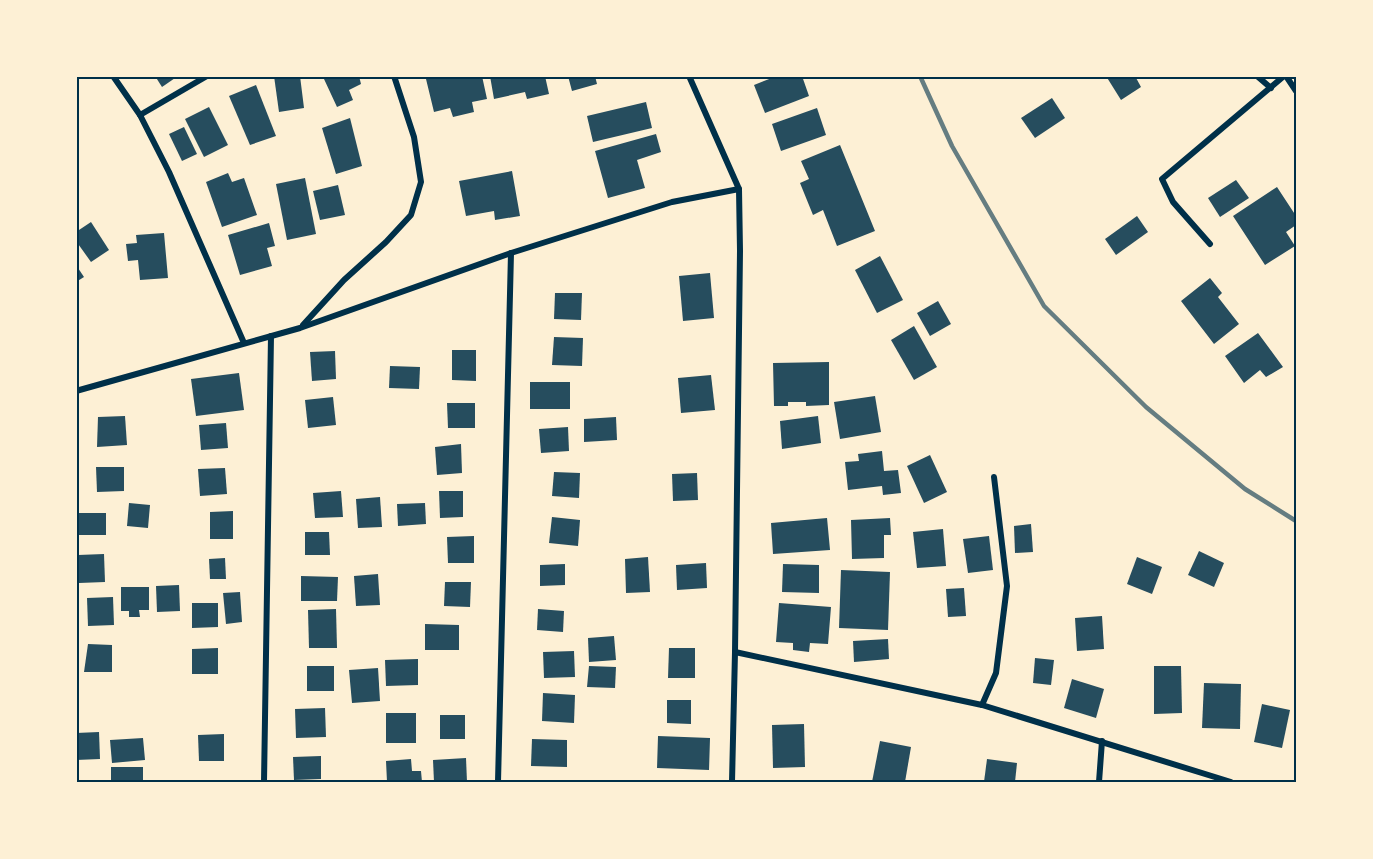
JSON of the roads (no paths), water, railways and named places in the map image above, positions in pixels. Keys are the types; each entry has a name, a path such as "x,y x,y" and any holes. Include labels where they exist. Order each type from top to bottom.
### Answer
{"street":[{"path":"114,76 140,115 169,172 244,344"},
{"path":"140,115 207,76"},
{"path":"300,328 344,280 386,242 411,214 421,182 414,137 394,76"},
{"path":"689,76 739,189 732,783"},
{"path":"1257,76 1271,88"},
{"path":"1210,244 1173,202 1162,179 1285,76 1296,91"},
{"path":"76,391 300,328 511,253 672,202 739,189"},
{"path":"498,783 511,253"},
{"path":"264,783 271,336"},
{"path":"982,705 996,673 1007,586 994,477"},
{"path":"735,652 982,705 1231,783"},
{"path":"1099,783 1102,741"}],"railway":[{"path":"920,76 952,146 1044,306 1146,407 1245,489 1296,521"}]}
